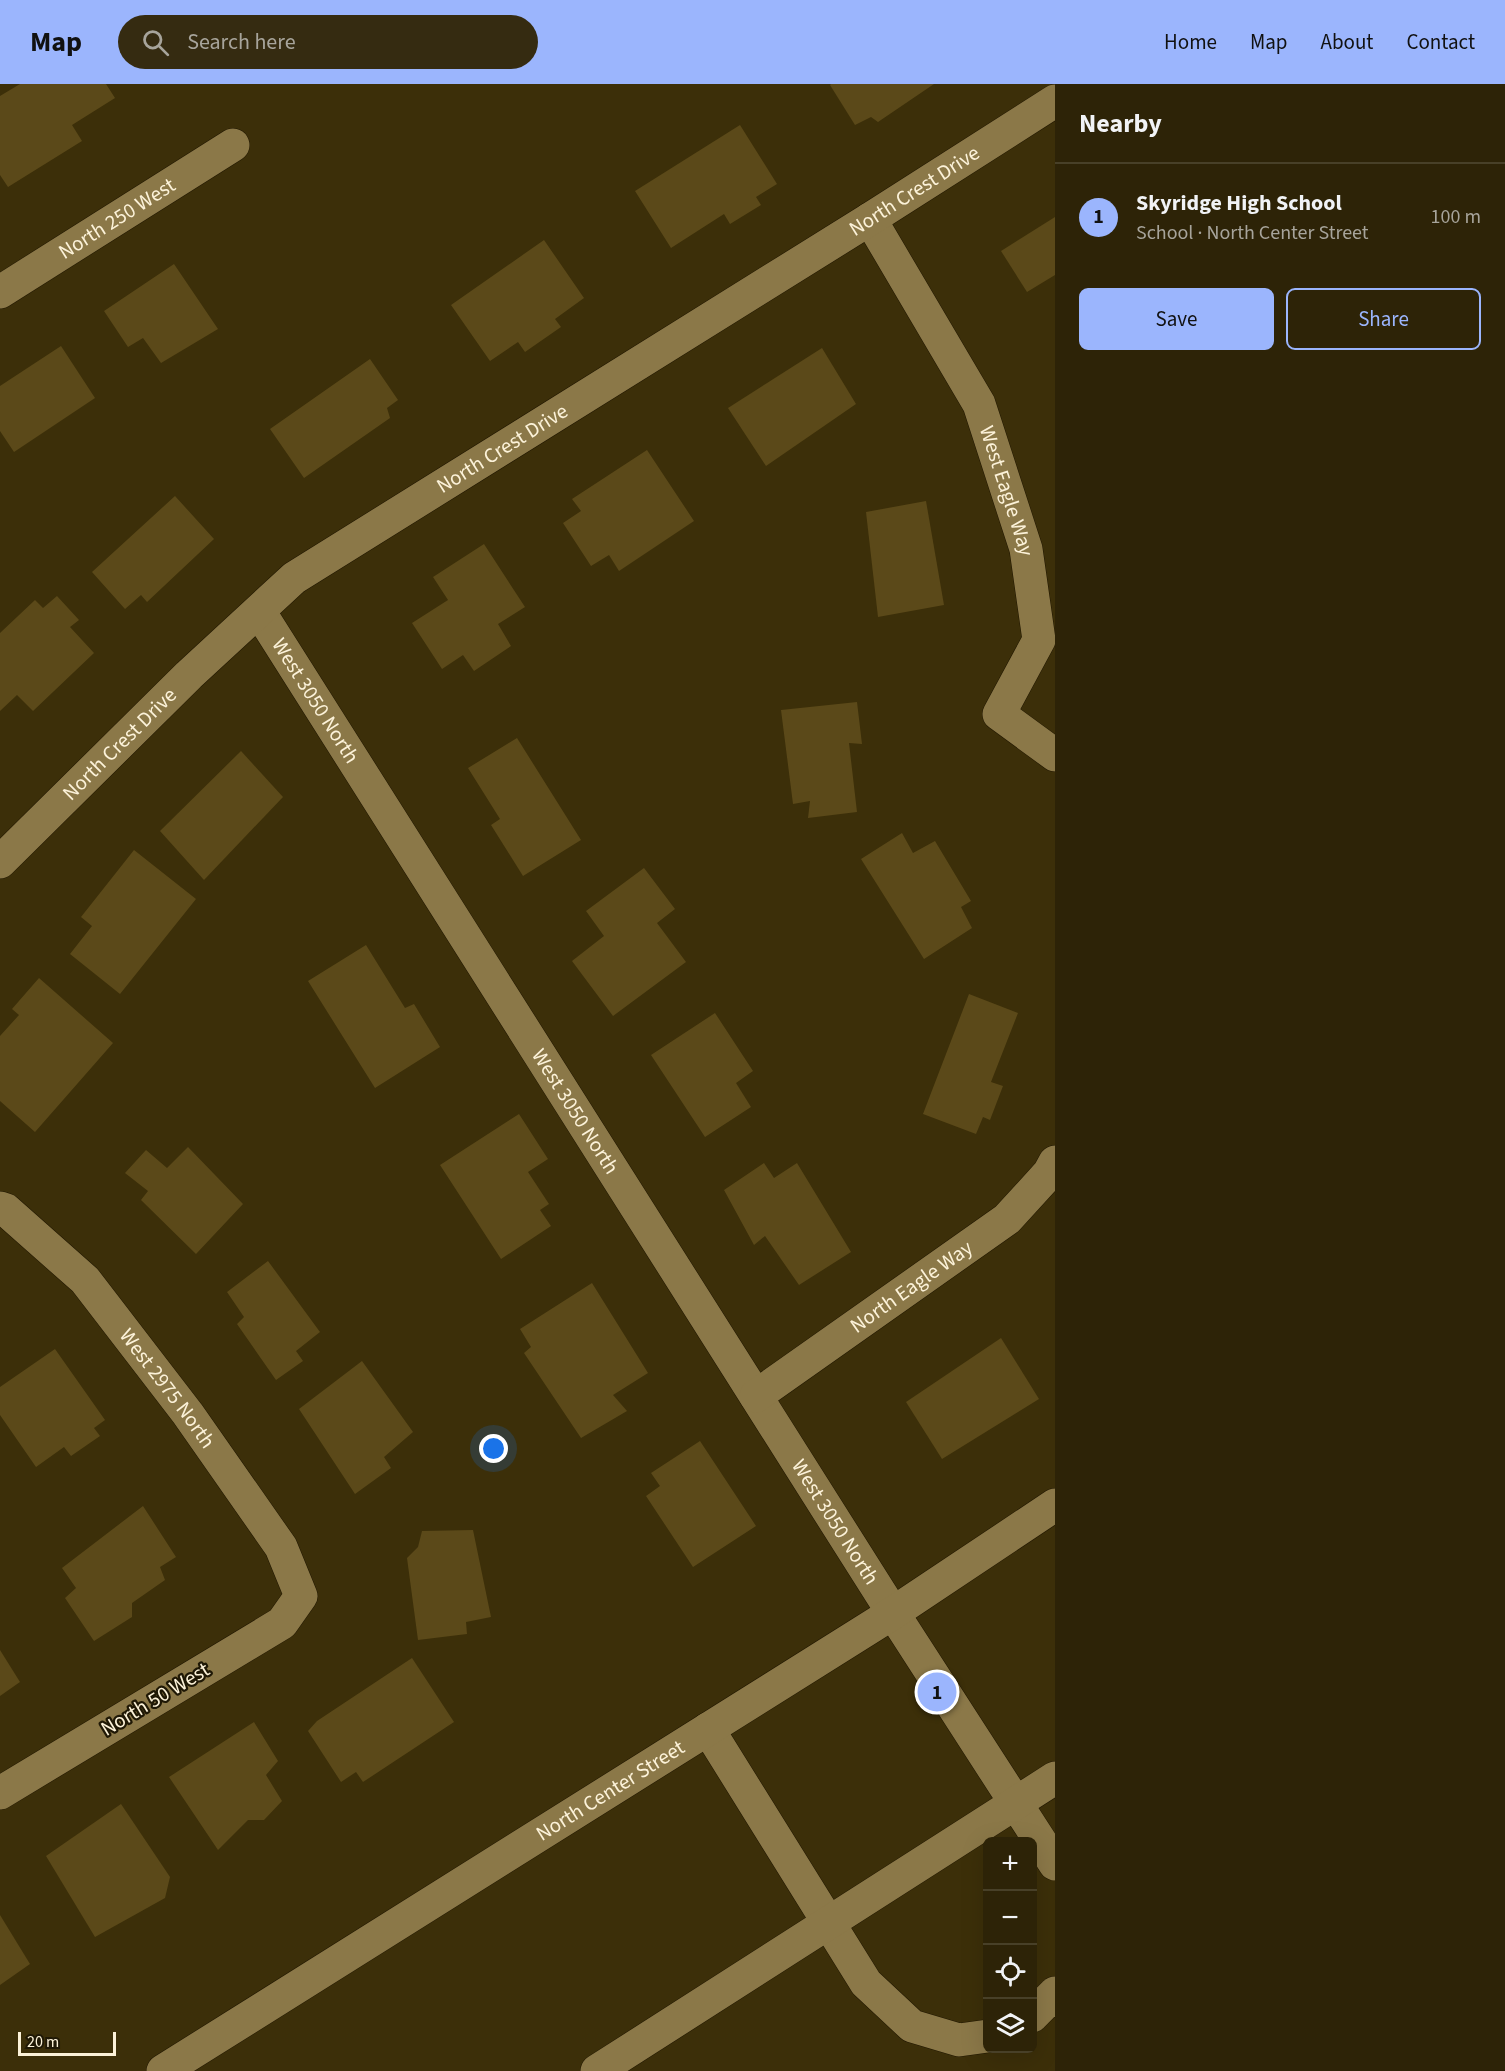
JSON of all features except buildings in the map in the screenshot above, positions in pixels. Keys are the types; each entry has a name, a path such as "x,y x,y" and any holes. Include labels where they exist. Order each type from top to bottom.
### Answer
{"street":[{"name":"North Crest Drive","path":"0,862 189,675 294,578 870,219 1055,100"},
{"name":"North 250 West","path":"0,292 233,145"},
{"name":"West Eagle Way","path":"870,219 979,404 1026,549 1039,640 999,714 1055,755"},
{"name":"West 3050 North","path":"259,611 893,1613 1055,1864"},
{"name":"North Eagle Way","path":"756,1396 1007,1219 1049,1173 1055,1162"},
{"name":"West 2975 North","path":"0,1208 6,1210 85,1280 188,1414 281,1547 301,1596"},
{"name":"North Center Street","path":"163,2071 893,1613 1055,1505"},
{"name":"North 50 West","path":"0,1793 282,1623 301,1596"},
{"path":"708,1729 867,1983 912,2026 959,2040 983,2037"},
{"path":"597,2071 1055,1778"},
{"path":"1037,2011 1055,1993"}],"place":[{"name":"Skyridge High School","path":"937,1692"}]}
